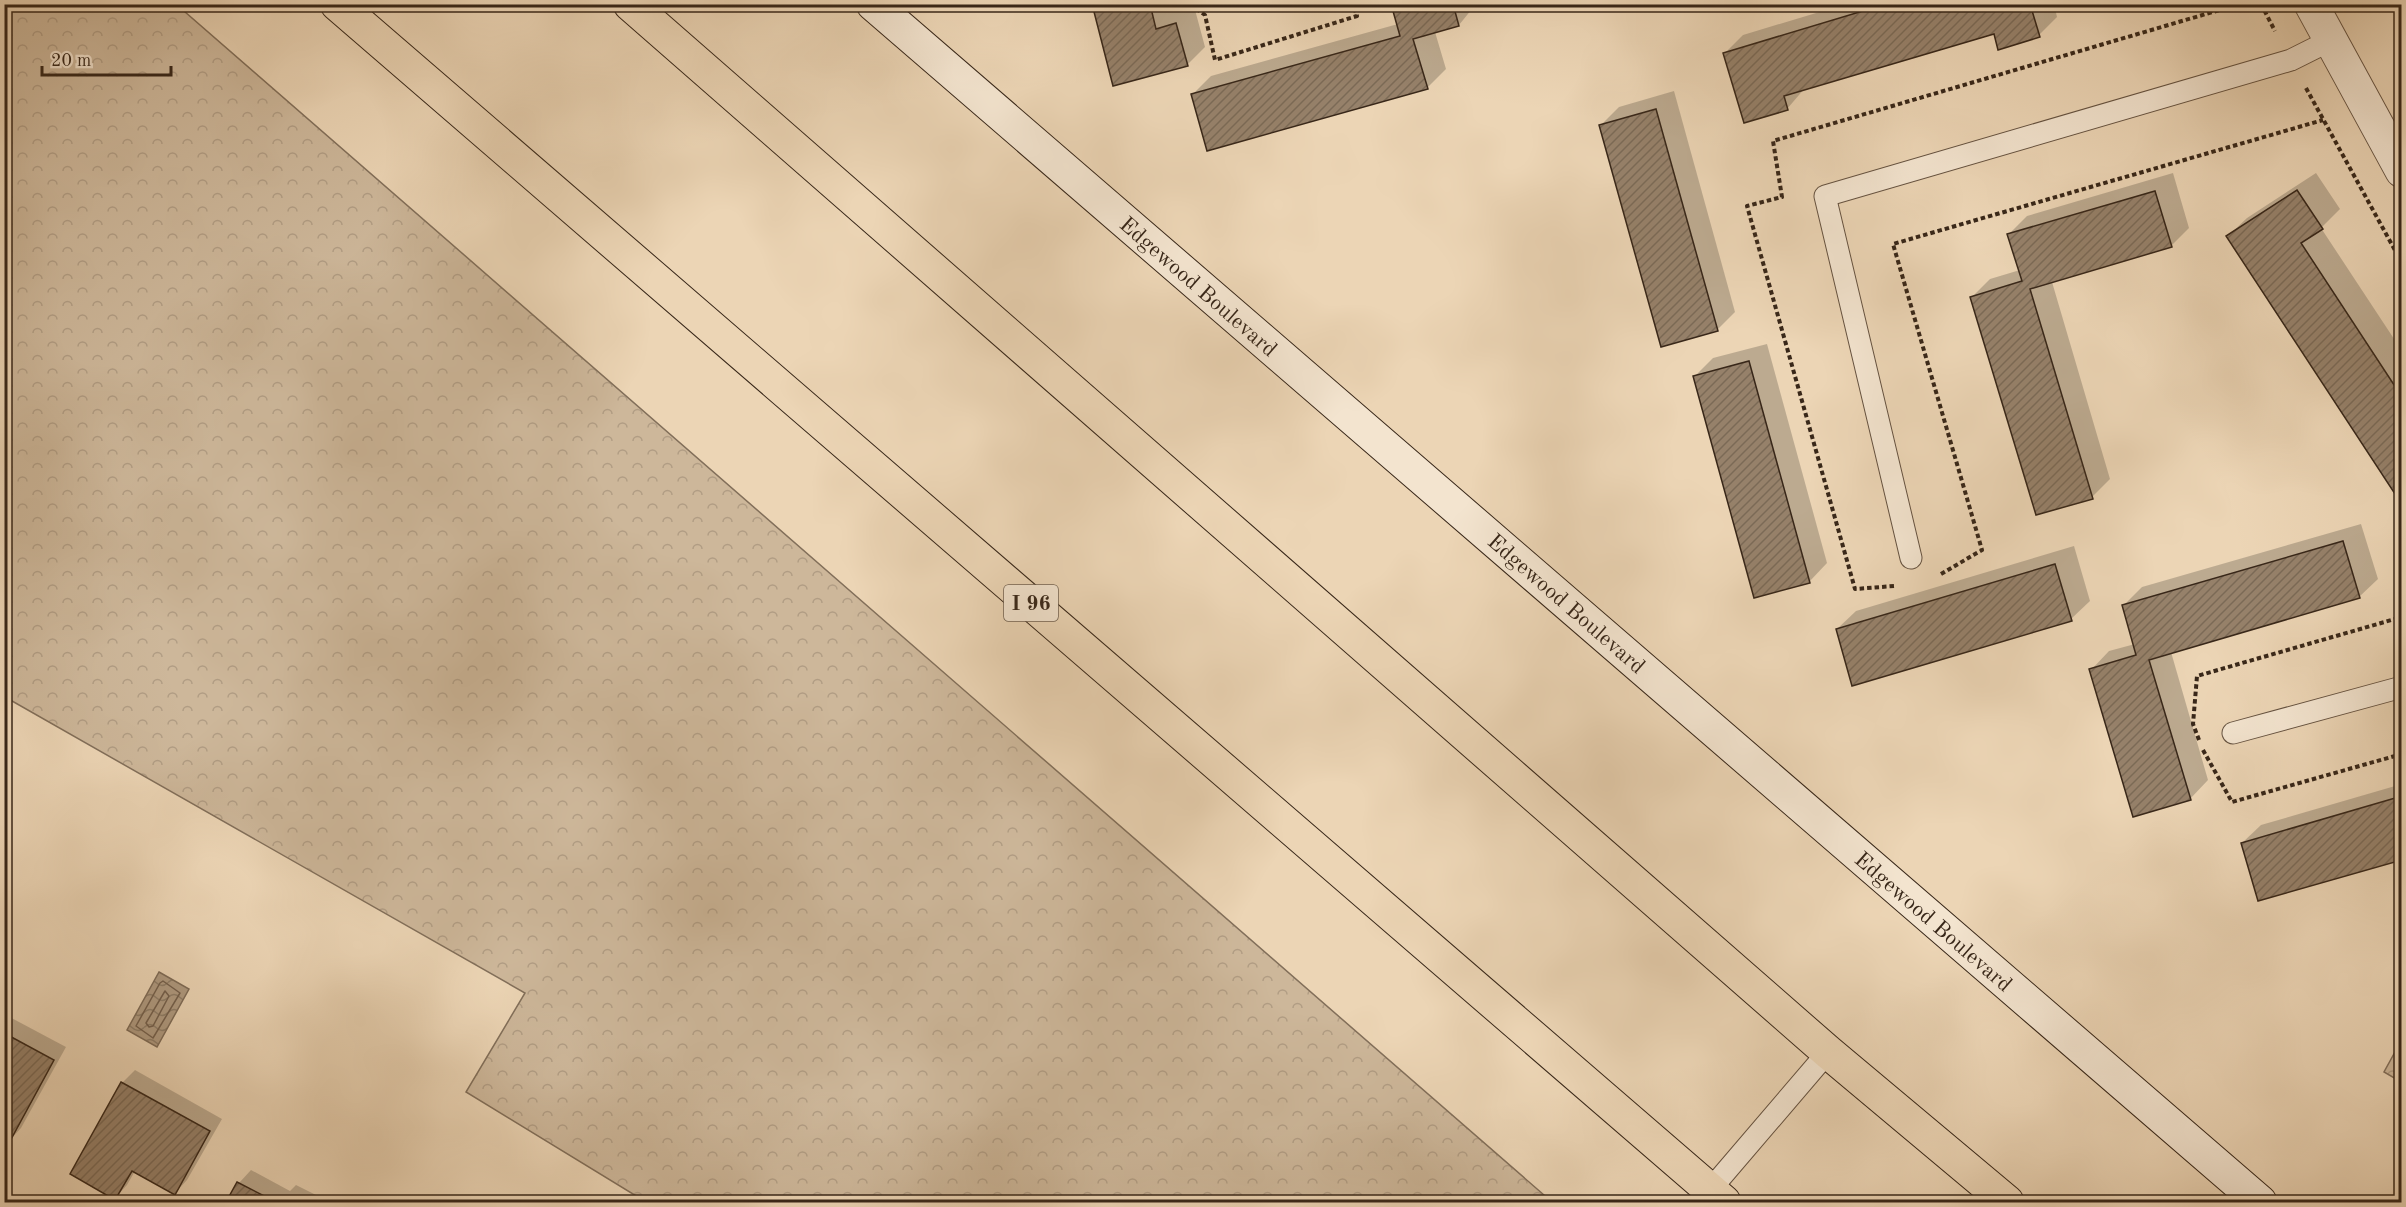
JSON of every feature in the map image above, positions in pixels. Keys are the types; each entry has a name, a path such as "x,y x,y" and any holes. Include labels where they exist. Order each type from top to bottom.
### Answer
{"highway":[{"name":"I 96","path":"337,4 1717,1196"},
{"path":"630,4 1828,1052 2007,1203"}],"street":[{"name":"Edgewood Boulevard","path":"873,4 2260,1203"},
{"path":"2312,4 2402,171"}],"lane":[{"path":"1911,558 1826,196 2291,60 2331,40"},
{"path":"2233,733 2402,687"},
{"path":"1717,1196 1828,1052"}],"path":[{"path":"1190,4 1205,15 1215,60 1357,16 1353,4"},
{"path":"2209,4 2211,13"},
{"path":"1901,586 1855,590 1747,206 1782,197 1773,141 2240,4"},
{"path":"2261,4 2402,263"},
{"path":"1934,578 1982,550 1893,244 2323,120"}],"green space":[{"path":"5,4 177,5 1552,1202 646,1202 466,1092 525,993 5,697"},
{"path":"2401,1041 2401,1082 2384,1072"}],"water":[{"path":"159,972 189,989 157,1047 127,1030"}],"building":[{"path":"1092,4 1150,4 1156,29 1176,23 1188,66 1113,86"},
{"path":"1391,4 1453,4 1459,26 1413,39 1428,89 1207,151 1191,94 1400,36"},
{"path":"1886,4 2030,4 2040,37 1998,50 1994,34 1784,96 1788,110 1744,123 1723,53"},
{"path":"1656,109 1718,331 1661,347 1599,125"},
{"path":"2297,190 2323,229 2301,243 2402,397 2402,489 2395,494 2226,236"},
{"path":"2155,191 2172,247 2030,289 2093,499 2036,515 1970,297 2022,281 2007,234"},
{"path":"1749,361 1810,583 1754,598 1693,376"},
{"path":"2343,541 2360,598 2149,660 2191,800 2133,817 2089,669 2136,655 2122,605"},
{"path":"2055,564 2072,621 1852,686 1836,629"},
{"path":"2402,796 2402,860 2258,901 2241,843"},
{"path":"4,1033 54,1060 9,1143 4,1140"},
{"path":"121,1082 210,1131 175,1195 132,1171 115,1200 70,1174"},
{"path":"237,1182 276,1202 226,1202"}]}
